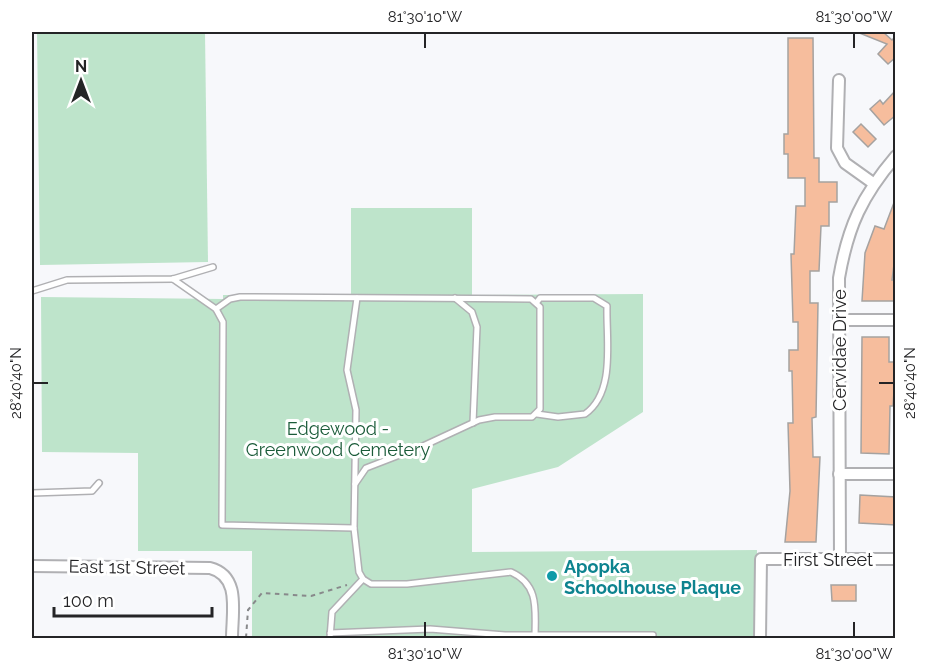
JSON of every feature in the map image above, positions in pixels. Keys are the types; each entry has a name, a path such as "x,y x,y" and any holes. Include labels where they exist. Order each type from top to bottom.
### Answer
{"street":[{"path":"838,80 837,148 845,163 873,183"},
{"name":"Cervidae Drive","path":"840,559 838,278 853,218 873,183 896,156"},
{"path":"840,321 896,320"},
{"path":"839,474 896,474"},
{"name":"First Street","path":"760,639 761,559 896,559"},
{"name":"East 1st Street","path":"32,566 210,568 222,571 229,579 232,591 232,639"}],"lane":[{"path":"32,291 67,280 173,279 213,267"},
{"path":"173,279 216,309 223,322 222,525 354,528"},
{"path":"216,309 230,299 240,297 454,297 531,299 537,302 540,307 540,409 537,414 532,417 495,417 473,423 366,468 355,484"},
{"path":"454,297 472,312 477,327 473,423"},
{"path":"537,302 540,298 594,297 607,306 605,384 600,398 585,414 558,417 537,414"},
{"path":"357,298 347,370 356,410 354,528 359,572 363,579 371,584 407,584 511,572 522,577 535,597 535,637"},
{"path":"32,493 92,491 99,483"},
{"path":"363,579 332,612 330,636 430,629 535,637 653,635"}],"path":[{"path":"246,639 248,610 262,593 311,596 363,579"}],"green space":[{"path":"37,32 205,32 208,262 40,265"},
{"name":"Edgewood - Greenwood Cemetery","path":"351,208 472,208 472,295 643,294 643,412 558,467 472,489 472,552 757,550 757,638 252,638 252,551 138,551 138,453 42,452 41,297 223,299 223,295 351,295"}],"building":[{"path":"857,32 883,32 892,40 896,36 896,57 888,64 878,54 887,44"},
{"path":"788,38 813,38 814,158 819,158 819,182 837,182 837,202 829,202 829,226 821,226 819,271 810,271 810,303 818,303 816,417 812,418 813,457 820,457 816,542 785,542 790,491 788,423 793,423 792,371 789,371 789,350 798,350 798,322 793,322 791,254 794,254 796,206 805,206 805,178 788,178 788,154 784,154 784,134 788,134"},
{"path":"896,90 896,115 884,125 870,109 880,100 883,104"},
{"path":"861,124 876,139 868,147 853,132"},
{"path":"895,200 896,249 892,280 896,280 896,301 862,301 865,253 875,226 884,229"},
{"path":"862,337 889,337 889,362 896,362 893,406 890,406 889,454 861,453"},
{"path":"860,495 896,497 896,525 859,523"},
{"path":"831,585 856,585 856,601 832,601"}],"place":[{"name":"Apopka Schoolhouse Plaque","path":"552,576"}]}
